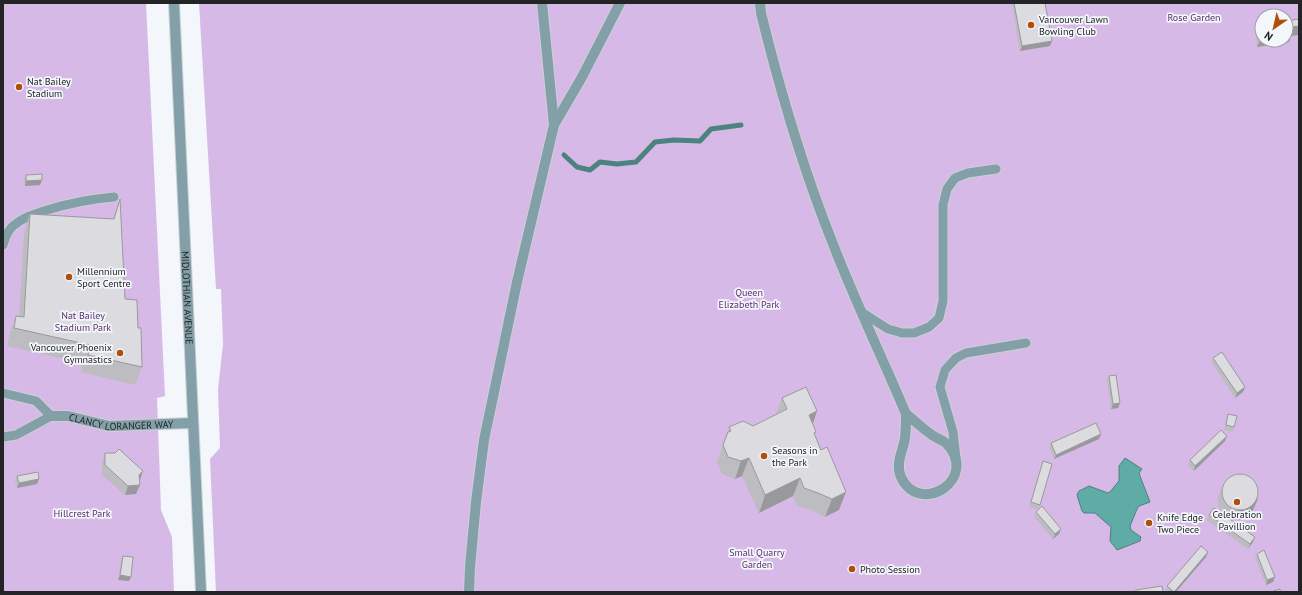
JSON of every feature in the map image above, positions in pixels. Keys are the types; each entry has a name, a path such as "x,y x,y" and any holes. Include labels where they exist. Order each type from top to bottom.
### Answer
{"street":[{"name":"MIDLOTHIAN AVENUE","path":"174,3 185,231 192,423 201,592"},
{"path":"542,3 554,125"},
{"path":"469,592 476,502 484,440 517,282 554,125 582,77 620,3"},
{"path":"760,3 776,76 805,170 833,245 906,414 924,430 945,442 956,458 957,467 954,477 949,485 942,491 932,494 923,494 914,491 906,485 901,477 899,468 905,437 906,414"},
{"name":"CLANCY LORANGER WAY","path":"51,416 68,416 109,426 192,423"}],"lane":[{"path":"863,313 888,329 902,333 914,333 929,327 939,318 943,301 943,205 947,188 955,178 968,173 996,169"},
{"path":"3,245 7,234 13,226 28,216 74,202 114,197"},
{"path":"956,458 953,432 940,386 945,370 956,358 966,353 1026,343"},
{"path":"3,393 36,401 51,416 16,435 3,436"}],"green space":[{"name":"Nat Bailey Stadium Park","path":"3,3 146,3 165,396 157,398 161,510 172,537 174,592 3,592"},
{"name":"Queen Elizabeth Park","path":"199,3 1299,3 1299,592 216,592 210,459 220,448 218,389 223,344 221,289 216,289"}],"shaded area":[{"path":"1125,458 1142,469 1139,473 1150,502 1139,506 1130,526 1131,530 1141,537 1140,541 1117,550 1110,541 1111,527 1095,513 1084,513 1077,495 1079,491 1089,486 1108,493 1110,492 1119,481 1119,466"}],"building":[{"name":"Vancouver Lawn Bowling Club","path":"1014,3 1045,3 1052,41 1022,46"},
{"path":"1299,19 1299,26 1294,27 1294,20"},
{"path":"42,174 42,180 26,181 26,175"},
{"name":"Millennium Sport Centre","path":"120,199 125,299 137,300 138,328 141,328 142,367 88,355 90,345 14,328 16,316 24,317 30,214 114,219"},
{"path":"1222,352 1245,387 1237,393 1213,358"},
{"path":"1116,375 1120,403 1113,404 1109,376"},
{"name":"Seasons in the Park","path":"806,387 817,411 809,415 816,432 814,433 821,450 827,447 846,492 832,499 804,488 800,478 765,495 749,458 741,461 728,457 723,445 728,432 731,431 729,427 743,421 753,426 787,409 782,398"},
{"path":"1228,414 1237,416 1234,427 1226,425"},
{"path":"1096,423 1101,434 1056,455 1051,443"},
{"path":"1221,430 1227,436 1195,466 1190,460"},
{"path":"119,449 143,471 139,475 140,485 128,486 105,465 105,453 115,453"},
{"path":"1043,461 1052,464 1040,505 1031,502"},
{"path":"38,472 39,479 19,483 17,476"},
{"name":"Celebration Pavillion","path":"1244,474 1253,479 1257,485 1257,499 1253,505 1244,510 1236,510 1227,505 1223,499 1222,488 1227,479 1233,475"},
{"path":"1042,506 1061,529 1055,534 1036,512"},
{"path":"1214,508 1255,537 1250,544 1209,515"},
{"path":"1201,546 1208,552 1174,592 1167,586"},
{"path":"1264,550 1275,577 1267,580 1257,554"},
{"path":"123,556 133,557 131,577 120,575"},
{"path":"1162,586 1163,592 1136,592 1136,590"},
{"path":"1280,589 1280,592 1271,592"}],"waterway":[{"path":"564,155 577,167 590,170 600,162 617,164 636,162 655,142 674,140 700,141 711,129 741,125"}],"place":[{"name":"Vancouver Lawn Bowling Club","path":"1031,25"},
{"name":"Nat Bailey Stadium","path":"19,87"},
{"name":"Millennium Sport Centre","path":"69,277"},
{"name":"Vancouver Phoenix Gymnastics","path":"120,353"},
{"name":"Seasons in the Park","path":"764,456"},
{"name":"Celebration Pavillion","path":"1237,502"},
{"name":"Knife Edge Two Piece","path":"1149,523"},
{"name":"Photo Session","path":"852,569"}],"park label":[{"name":"Rose Garden","path":"1194,17"},
{"name":"Hillcrest Park","path":"82,513"},
{"name":"Small Quarry Garden","path":"757,558"}]}
